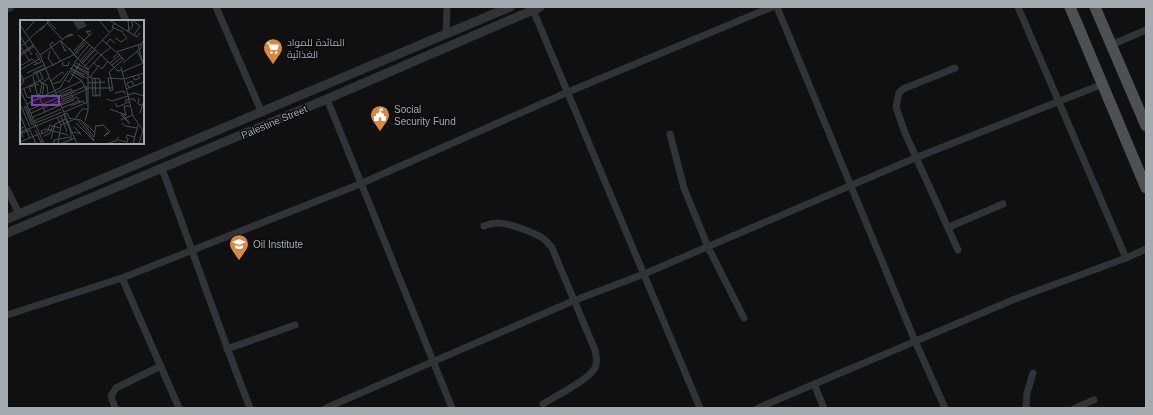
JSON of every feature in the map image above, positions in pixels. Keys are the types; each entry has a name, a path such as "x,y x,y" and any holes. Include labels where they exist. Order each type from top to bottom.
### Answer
{"main road":[{"path":"1070,7 1146,188"},
{"path":"1096,7 1111,45 1145,120"}],"street":[{"path":"7,9 11,7"},
{"path":"120,7 126,20"},
{"path":"216,7 262,112"},
{"path":"446,34 447,7"},
{"name":"Palestine Street","path":"7,219 366,69 510,7"},
{"path":"7,315 122,278 360,184 568,92 772,7"},
{"path":"777,7 915,341 945,408"},
{"path":"1018,7 1126,258"},
{"path":"536,8 568,92 700,408"},
{"name":"Palestine Street","path":"7,232 162,169 536,8"},
{"path":"1111,45 1146,30"},
{"path":"955,68 903,89 899,93 896,107 904,133 949,227 958,250"},
{"path":"366,69 371,80"},
{"path":"326,408 573,301 644,274 915,158 1102,84"},
{"path":"327,99 360,184 452,408"},
{"path":"670,134 682,182 708,247 744,318"},
{"path":"162,169 250,408"},
{"path":"7,189 18,214"},
{"path":"949,227 1003,204"},
{"path":"484,226 496,223 504,224 531,233 547,242 552,248 573,301 595,350 597,358 596,367 587,377 544,404"},
{"path":"758,408 1015,299 1126,258 1146,249"},
{"path":"122,278 179,408"},
{"path":"227,349 294,325"},
{"path":"115,408 111,396 116,388 160,366"},
{"path":"1026,408 1027,393 1033,373"},
{"path":"814,384 824,408"},
{"path":"1075,408 1094,400"}],"place":[{"name":"المائدة للمواد الغذائية","path":"273,65"},
{"name":"Social Security Fund","path":"380,132"},
{"name":"Oil Institute","path":"239,261"}]}
